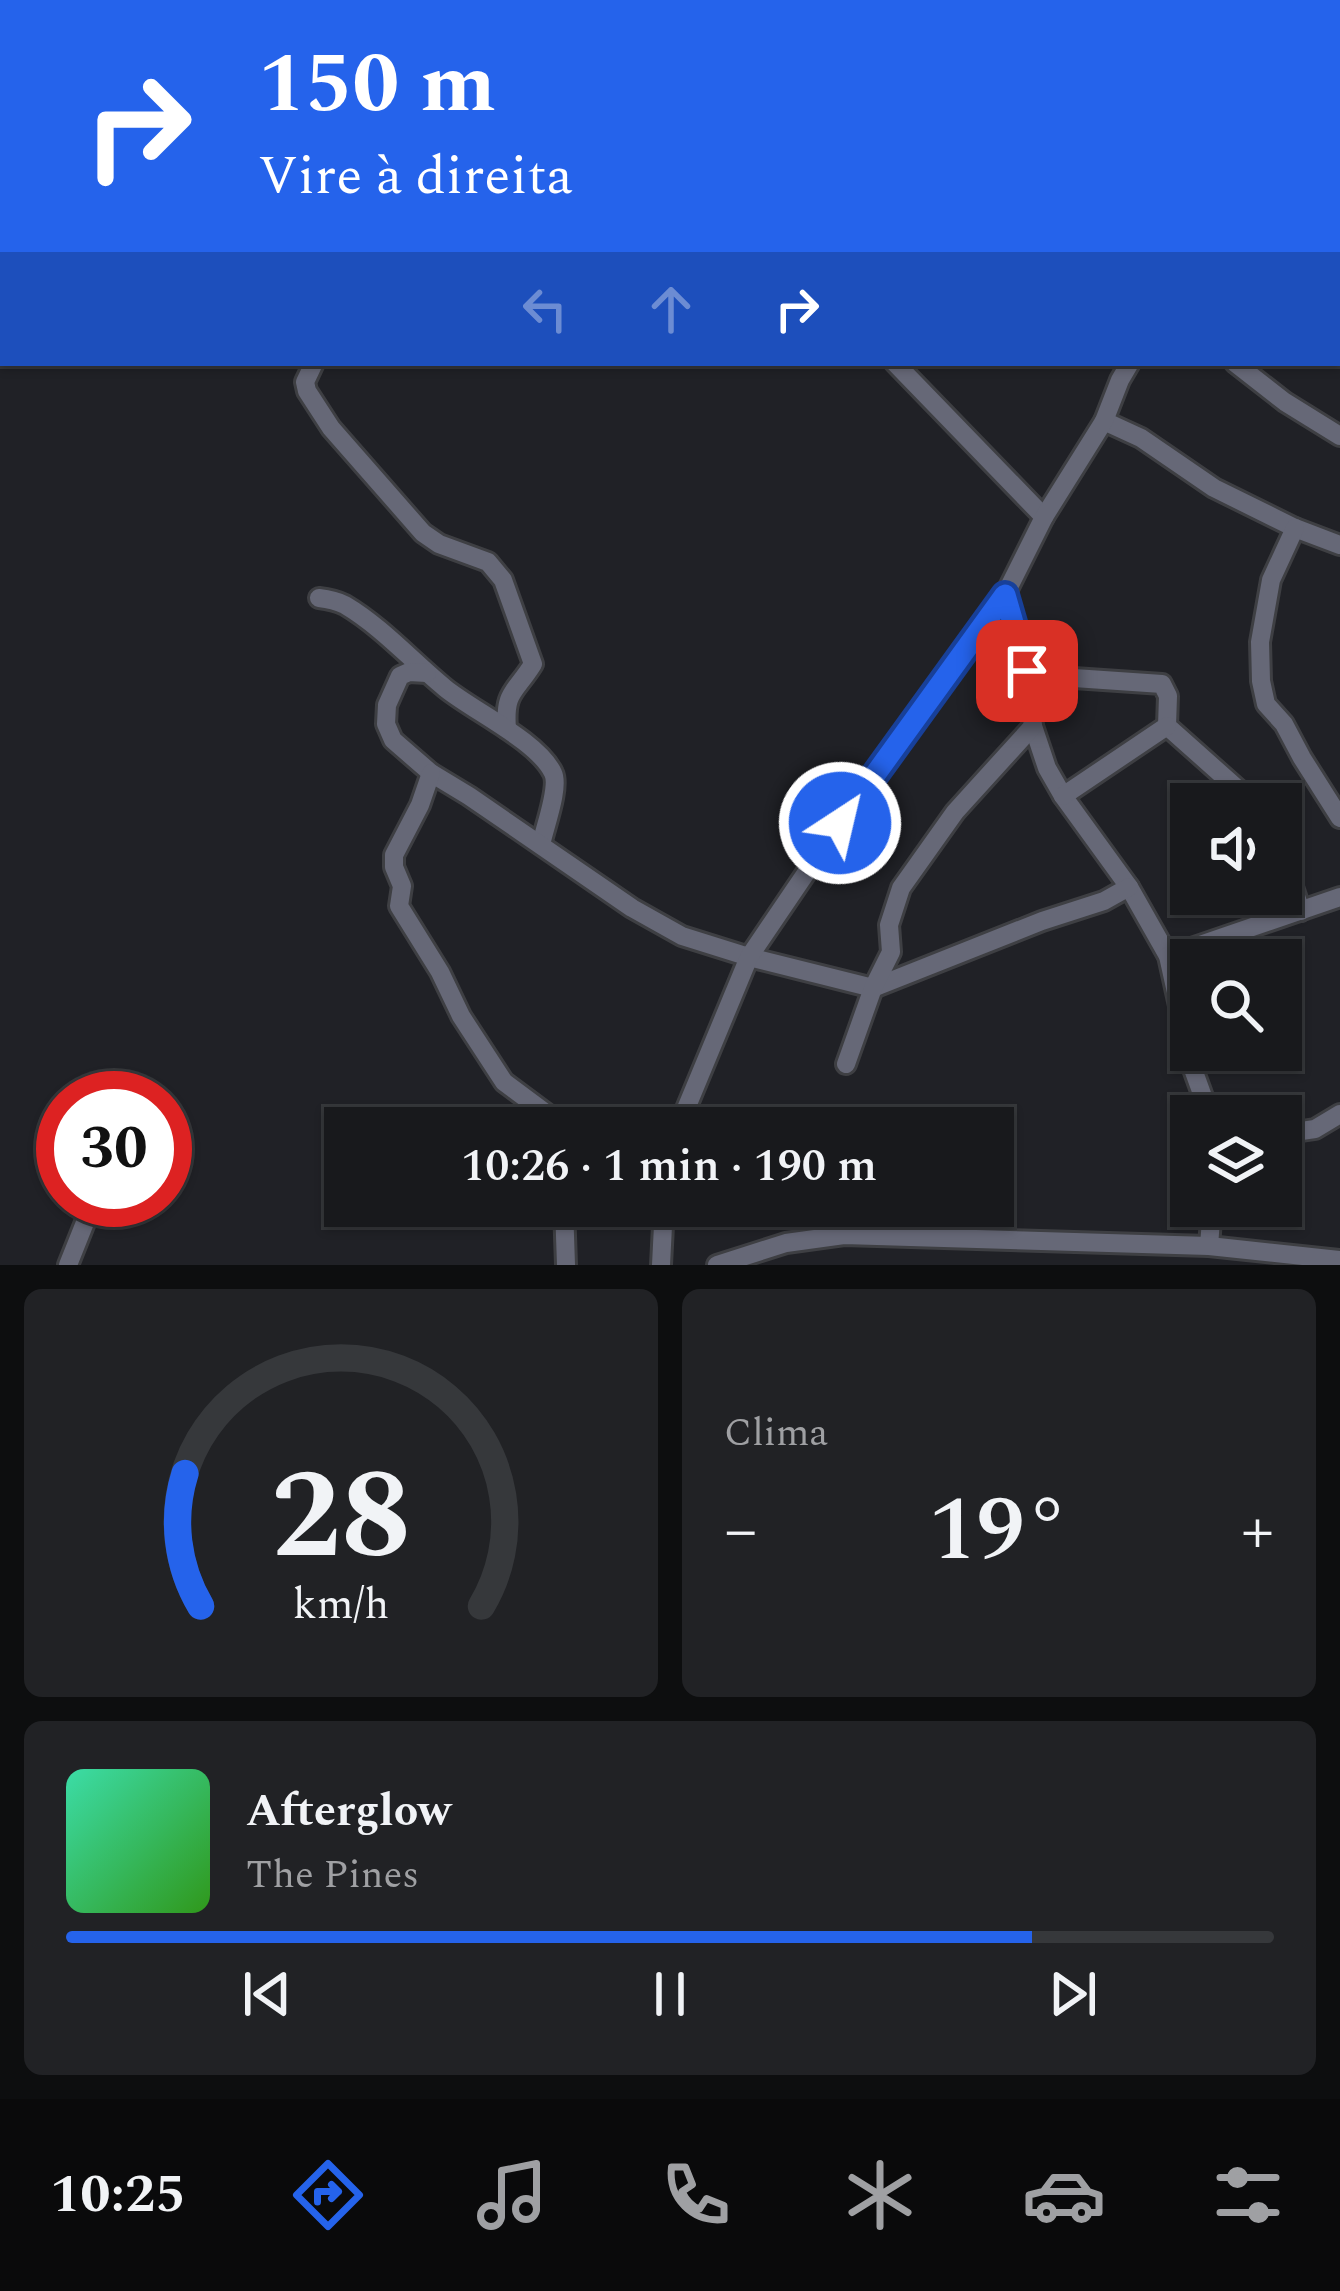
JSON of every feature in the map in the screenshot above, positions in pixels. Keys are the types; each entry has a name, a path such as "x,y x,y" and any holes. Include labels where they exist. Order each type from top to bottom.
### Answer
{"street":[{"path":"313,366 305,382 307,392 331,428 423,533 488,562 503,580 533,664 508,696 507,729"},
{"path":"898,366 1043,517"},
{"path":"687,1107 749,957 863,789 1005,595 1043,517 1104,421 1128,366"},
{"path":"1239,366 1340,436"},
{"path":"1104,421 1141,438 1214,488 1340,545"},
{"path":"1295,528 1271,580 1260,642 1263,695 1340,818"},
{"path":"1005,595 1027,671 1033,726 1047,768 1130,887 1168,956 1202,1095"},
{"path":"319,598 343,604 448,691 540,757 554,773 556,784 541,845"},
{"path":"1027,671 1074,679 1158,682 1168,696 1167,726"},
{"path":"427,673 400,676 388,705 386,724 393,740 431,773 632,908 682,936 749,957 873,988 1130,887"},
{"path":"846,1064 891,952 889,925 901,888 955,812 1033,726"},
{"path":"1063,796 1167,726"},
{"path":"1167,726 1231,783"},
{"path":"431,773 394,856 402,886 399,907 504,1082 538,1107"},
{"path":"1302,911 1340,897"},
{"path":"1168,956 1289,915"},
{"path":"1302,1131 1340,1114"},
{"path":"68,1265 83,1227"},
{"path":"565,1227 566,1265"},
{"path":"662,1265 663,1227"},
{"path":"1209,1246 1210,1227"},
{"path":"717,1265 786,1243 844,1235 1209,1246 1340,1260"}],"route":[{"path":"840,823 1005,595 1027,671"}]}
